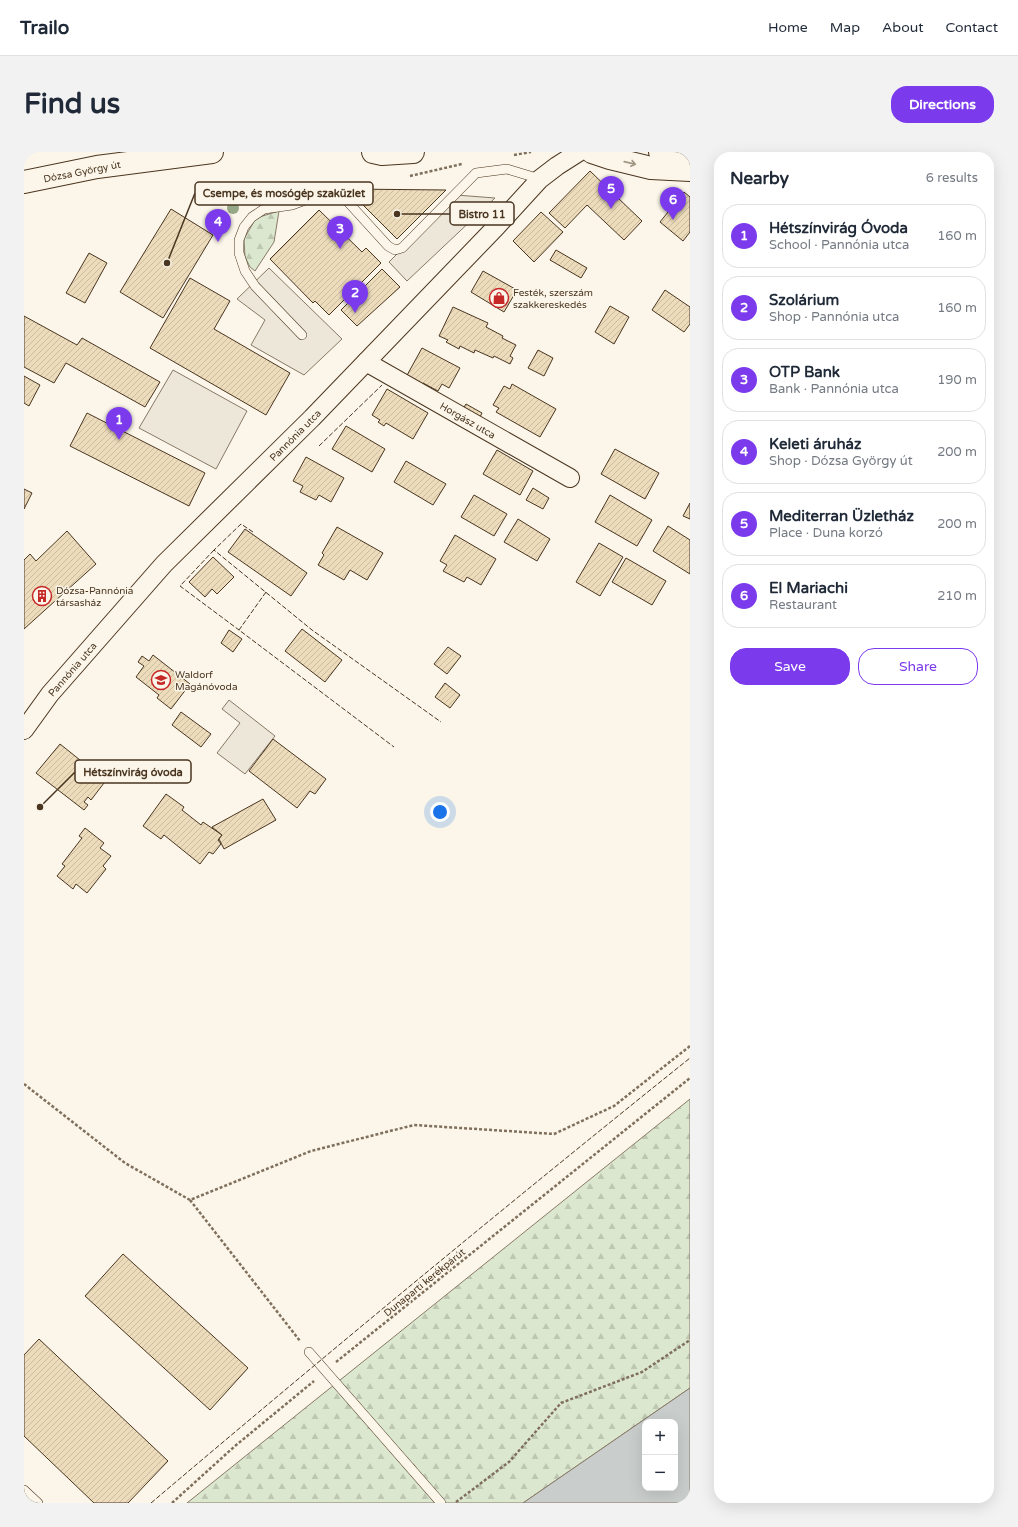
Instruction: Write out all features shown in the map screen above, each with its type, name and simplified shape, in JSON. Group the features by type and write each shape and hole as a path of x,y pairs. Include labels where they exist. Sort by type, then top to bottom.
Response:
{"main road":[{"name":"Dózsa György út","path":"24,182 97,167 186,153 212,152"},
{"path":"373,152 382,154 413,152"},
{"path":"592,152 651,168 690,170"},
{"path":"660,152 690,159"}],"street":[{"name":"Pannónia utca","path":"24,730 50,694 164,564 312,418 540,179 579,152"},
{"name":"Horgász utca","path":"366,362 570,478"}],"lane":[{"path":"302,335 255,286 246,271 239,253 239,240 244,227 252,217 264,209 292,205 308,198 338,197 347,201 388,246 395,250 402,248 476,173 507,169 540,179"},
{"path":"308,1352 441,1503"},
{"path":"24,1490 38,1503"}],"path":[{"path":"190,1200 311,1151 414,1126 554,1134 614,1106 690,1046"},
{"name":"Dunaparti kerékpárút","path":"172,1503 235,1446 325,1371 690,1078"},
{"path":"24,1084 125,1163 190,1200 308,1352"},
{"path":"454,1503 509,1462 561,1403 642,1372 690,1340"}],"green space":[{"path":"279,211 274,242 255,271 250,267 245,257 244,239 256,218"},
{"path":"690,1099 690,1388 645,1419 642,1419 642,1421 523,1503 187,1503"}],"shaded area":[{"path":"456,195 495,198 407,281 389,262"},
{"path":"269,268 342,339 304,375 251,345 265,320 237,299"},
{"path":"173,370 247,411 216,469 139,428"},
{"path":"229,700 275,736 245,774 217,753 240,723 222,709"},
{"path":"690,1388 690,1503 523,1503 642,1421 642,1491 678,1491 678,1419 645,1419"}],"building":[{"path":"590,171 642,221 624,240 587,205 565,228 549,213"},
{"path":"347,189 446,190 397,239"},
{"path":"684,192 690,197 690,232 683,241 660,222"},
{"path":"171,209 213,235 163,318 120,292"},
{"path":"319,210 362,252 366,248 381,263 329,315 315,301 313,303 270,259"},
{"path":"541,212 563,232 534,262 513,241"},
{"path":"556,250 587,268 581,278 550,260"},
{"path":"89,253 107,263 85,303 66,293"},
{"path":"382,269 400,287 357,326 341,310"},
{"path":"483,271 517,290 504,312 471,292"},
{"path":"190,278 230,301 214,329 290,373 266,415 150,348"},
{"path":"665,290 690,307 690,324 684,332 652,310"},
{"path":"610,306 629,317 614,344 595,332"},
{"path":"453,307 488,323 486,327 503,336 502,338 516,345 510,356 513,358 510,364 494,356 493,358 475,350 474,353 460,346 459,349 446,342 448,340 439,336"},
{"path":"24,316 77,345 82,338 160,382 145,407 66,363 54,383 24,367"},
{"path":"422,348 460,368 449,388 442,384 438,391 423,383 422,386 406,377"},
{"path":"538,350 553,358 544,376 528,368"},
{"path":"24,376 40,385 29,406 24,403"},
{"path":"512,384 556,409 540,437 496,412 499,408 493,405 504,386 510,389"},
{"path":"387,389 428,413 413,439 386,423 384,426 378,422 380,420 372,415"},
{"path":"466,404 482,413 478,421 461,412"},
{"path":"87,413 205,473 189,506 70,446"},
{"path":"346,426 385,449 372,472 332,449"},
{"path":"615,449 659,473 645,499 601,474"},
{"path":"497,450 533,471 520,495 483,474"},
{"path":"306,457 344,478 331,502 319,495 316,500 300,492 303,486 293,481"},
{"path":"406,461 446,484 433,505 394,482"},
{"path":"533,488 549,498 543,509 526,500"},
{"path":"24,489 32,493 24,509"},
{"path":"474,495 507,514 494,536 461,517"},
{"path":"610,495 652,520 637,546 595,522"},
{"path":"690,503 690,519 683,516"},
{"path":"518,519 550,539 537,561 504,542"},
{"path":"668,526 690,540 690,574 653,551"},
{"path":"337,527 383,553 367,580 350,570 344,580 318,565 324,555 322,553"},
{"path":"245,529 307,573 291,596 228,552"},
{"name":"Dózsa-Pannónia társasház","path":"67,531 96,564 24,629 24,560 30,554 36,561"},
{"path":"455,535 496,559 481,585 467,577 464,582 443,571 447,565 440,561"},
{"path":"599,543 623,557 600,596 576,582"},
{"path":"213,557 234,577 217,594 212,589 205,597 189,582"},
{"path":"626,558 666,581 652,605 612,582"},
{"path":"302,629 342,660 325,682 285,651"},
{"path":"229,630 242,639 233,652 221,643"},
{"path":"448,647 461,656 447,674 434,664"},
{"path":"153,655 190,684 171,709 157,698 159,695 136,677 144,666 138,662 142,656 149,661"},
{"path":"445,683 460,695 450,708 435,697"},
{"path":"181,712 211,734 201,747 172,725"},
{"path":"273,739 326,779 315,794 310,791 297,808 249,771"},
{"path":"60,744 80,760 77,763 104,783 91,800 88,797 84,802 88,805 84,810 36,773"},
{"path":"166,794 184,807 182,810 201,825 203,822 222,835 218,840 221,844 213,854 209,852 200,864 164,835 161,839 143,826"},
{"path":"263,799 276,820 224,849 219,839 222,835 212,827"},
{"path":"85,828 104,843 100,848 111,856 103,866 106,869 87,893 76,884 73,889 57,876 65,866 62,864 82,838 79,836"},
{"path":"123,1254 248,1368 210,1410 85,1296"},
{"path":"39,1339 168,1461 128,1503 94,1503 24,1436 24,1355"}],"fence":[{"path":"319,446 382,385"},
{"path":"253,532 241,524 214,550 312,630 441,722"},
{"path":"214,550 180,586 239,630"},
{"path":"266,592 239,630 394,747"},
{"path":"151,1503 419,1279 690,1058"}],"place":[{"name":"Mediterran Üzletház","path":"611,209"},
{"name":"Bistro 11","path":"397,214"},
{"name":"El Mariachi","path":"673,220"},
{"name":"Keleti áruház","path":"218,242"},
{"name":"OTP Bank","path":"340,249"},
{"name":"Csempe, és mosógép szaküzlet","path":"167,263"},
{"name":"Festék, szerszám szakkereskedés","path":"499,298"},
{"name":"Szolárium","path":"355,313"},
{"name":"Hétszínvirág Óvoda","path":"119,440"},
{"name":"Dózsa-Pannónia társasház","path":"42,596"},
{"name":"Waldorf Magánóvoda","path":"161,680"},
{"name":"Hétszínvirág óvoda","path":"40,807"}]}
